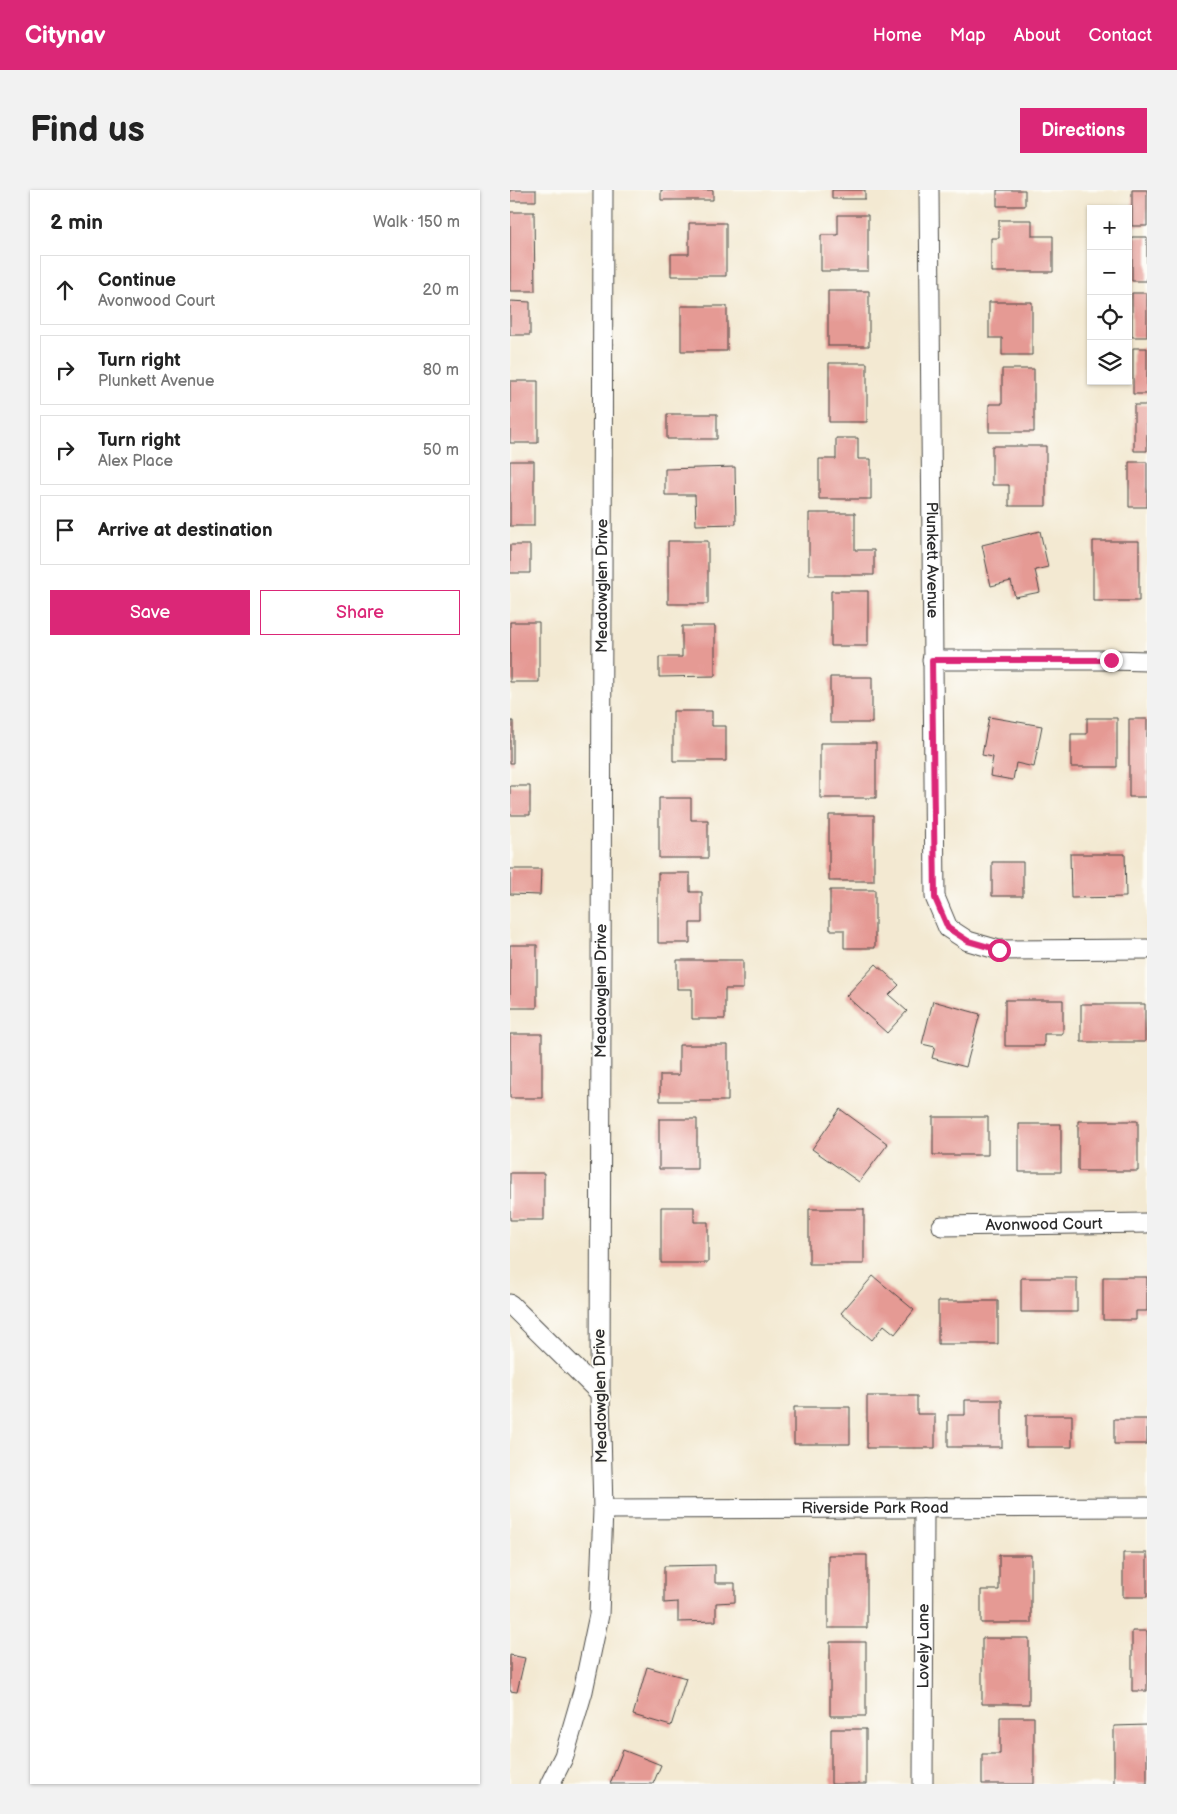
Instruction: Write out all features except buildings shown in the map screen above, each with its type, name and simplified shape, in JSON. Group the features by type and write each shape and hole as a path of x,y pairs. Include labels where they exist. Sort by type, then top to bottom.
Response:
{"street":[{"name":"Meadowglen Drive","path":"550,1784 564,1756 583,1691 599,1615 603,1509 600,1393 602,190"},
{"name":"Plunkett Avenue","path":"929,190 935,898 948,928 968,941 999,950 1147,949"},
{"path":"932,660 1147,661"},
{"name":"Avonwood Court","path":"942,1226 1147,1222"},
{"path":"510,1304 600,1393"},
{"name":"Riverside Park Road","path":"603,1509 1147,1507"},
{"name":"Lovely Lane","path":"923,1784 924,1508"}],"route":[{"path":"999,950 968,941 948,928 935,898 932,660 1111,660"}]}
